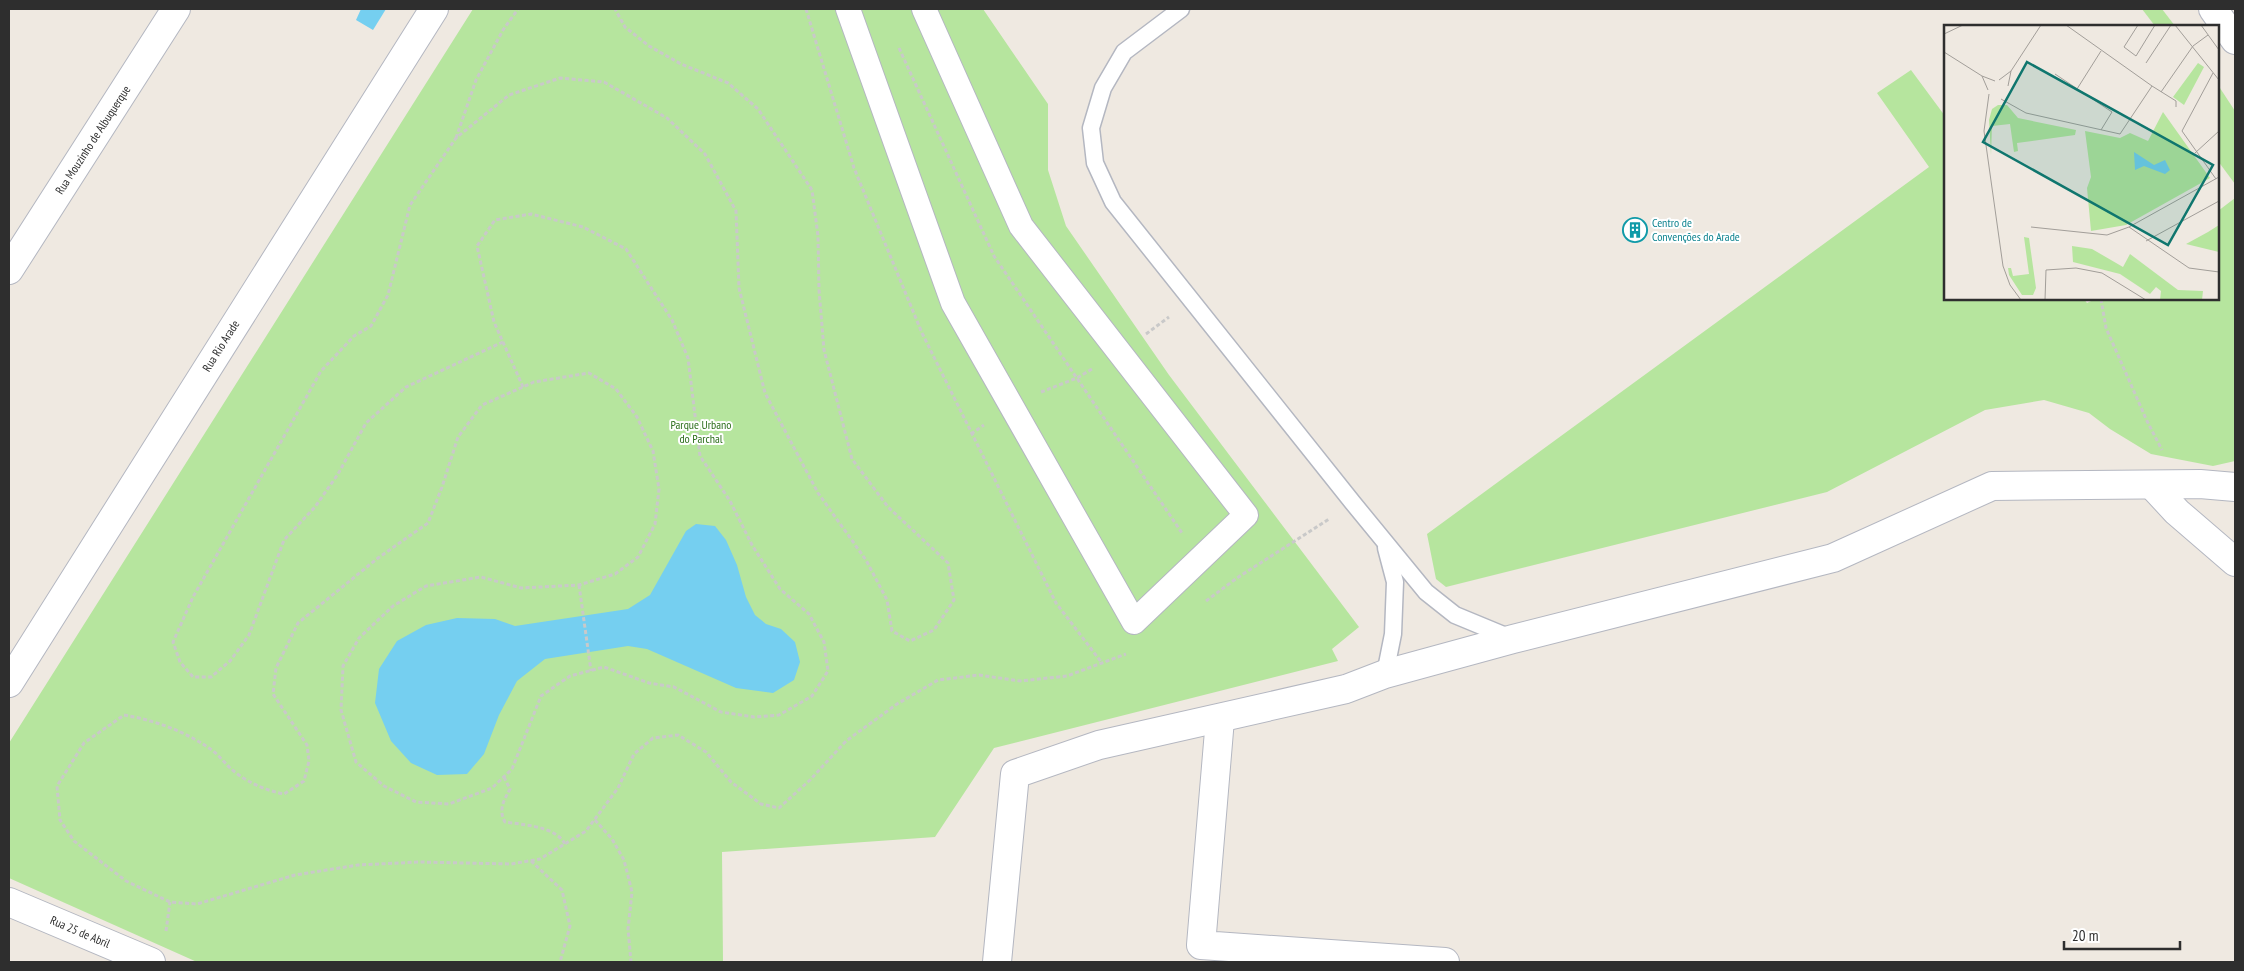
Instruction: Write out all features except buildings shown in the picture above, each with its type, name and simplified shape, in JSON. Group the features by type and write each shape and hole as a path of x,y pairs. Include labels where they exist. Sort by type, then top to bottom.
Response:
{"street":[{"name":"Rua Mouzinho de Albuquerque","path":"9,270 176,9"},
{"name":"Rua Rio Arade","path":"9,683 434,9"},
{"path":"848,9 953,303 1134,622 1246,515 1021,226 924,9"},
{"path":"2213,9 2235,40"},
{"path":"2152,485 2177,512 2235,562"},
{"path":"997,962 1015,774 1099,745 1346,689 1385,674 1512,639 1833,558 1992,486 2235,486"},
{"path":"1220,719 1201,945 1445,962"},
{"name":"Rua 25 de Abril","path":"9,902 151,962"}],"lane":[{"path":"1180,9 1124,52 1103,88 1091,128 1095,164 1113,202 1385,544 1426,592 1455,616 1512,639"},
{"path":"1385,544 1395,582 1393,634 1385,674"}],"path":[{"path":"503,342 406,387 366,423 338,474 315,507 284,540 249,635 230,661 212,677 193,678 180,662 173,642 193,597 321,371 354,336 371,326 388,296 410,205 456,138 476,80 503,30 518,9"},
{"path":"456,138 509,95 560,78 604,82 667,118 705,154 736,211 739,288 765,393 818,493 866,560 888,600 892,631 910,641 934,630 954,600 948,563 888,507 852,459 824,350 819,290 818,236 812,190 758,109 728,83 681,64 649,46 625,27 615,9"},
{"path":"523,387 494,322 477,246 495,220 531,214 583,227 626,249 672,320 688,358 700,456 730,501 752,545 780,589 809,614 824,642 828,670 812,696 779,716 754,717 721,712 674,687 649,683 604,667 570,676 541,696 512,769 492,788 449,804 416,802 384,786 356,762 341,710 343,666 359,638 393,606 426,586 481,577 521,588 578,585 616,574 638,557 655,524 659,489 653,451 637,416 616,389 589,373 534,382 523,387 482,405 458,437 428,523 378,558 298,623 276,668 273,694 307,745 309,761 304,781 284,794 265,791 232,769 211,749 183,733 144,718 124,715 84,743 57,786 60,820 74,841 126,881 170,902 197,904 295,875 358,865 419,862 511,864 540,859 586,832 618,788 634,754 653,738 678,735 706,752 731,782 761,804 779,808 810,780 846,741 897,704 938,680 979,675 1020,681 1067,676 1134,651"},
{"path":"2101,300 2106,328 2147,421 2184,485"},
{"path":"972,434 1011,405 1077,378 1120,353 1192,301"},
{"path":"1205,602 1237,578 1353,503"},
{"path":"578,585 591,670"},
{"path":"504,777 510,789 502,802 501,814 505,822 548,831 561,836 565,844"},
{"path":"595,820 612,839 624,860 632,892 628,929 631,962"},
{"path":"530,860 562,890 570,926 560,962"}],"green space":[{"name":"Parque Urbano do Parchal","path":"473,9 983,9 1048,104 1048,170 1066,226 1169,375 1359,627 1332,649 1338,661 994,748 935,837 722,852 723,962 197,962 9,878 9,743"},
{"path":"2142,9 2162,9 2174,25 2154,25"},
{"path":"1911,70 1944,115 1944,300 2085,300 2087,303 2093,300 2219,300 2219,210 2235,198 2235,461 2213,466 2151,454 2110,429 2089,413 2044,400 1985,410 1827,492 1446,587 1436,579 1427,534 1929,167 1877,93"},
{"path":"2219,87 2235,111 2235,184 2219,162"}],"water":[{"path":"361,9 386,9 373,30 356,20"},
{"path":"696,524 715,526 726,540 737,565 746,597 755,615 766,624 781,629 795,642 800,662 794,680 773,693 736,688 647,649 628,646 545,659 517,681 499,715 484,754 467,774 437,775 411,763 391,741 375,703 379,669 397,641 426,625 457,618 495,619 515,626 628,609 650,595 686,531"}],"place":[{"name":"Centro de Convenções do Arade","path":"1635,230"}]}
